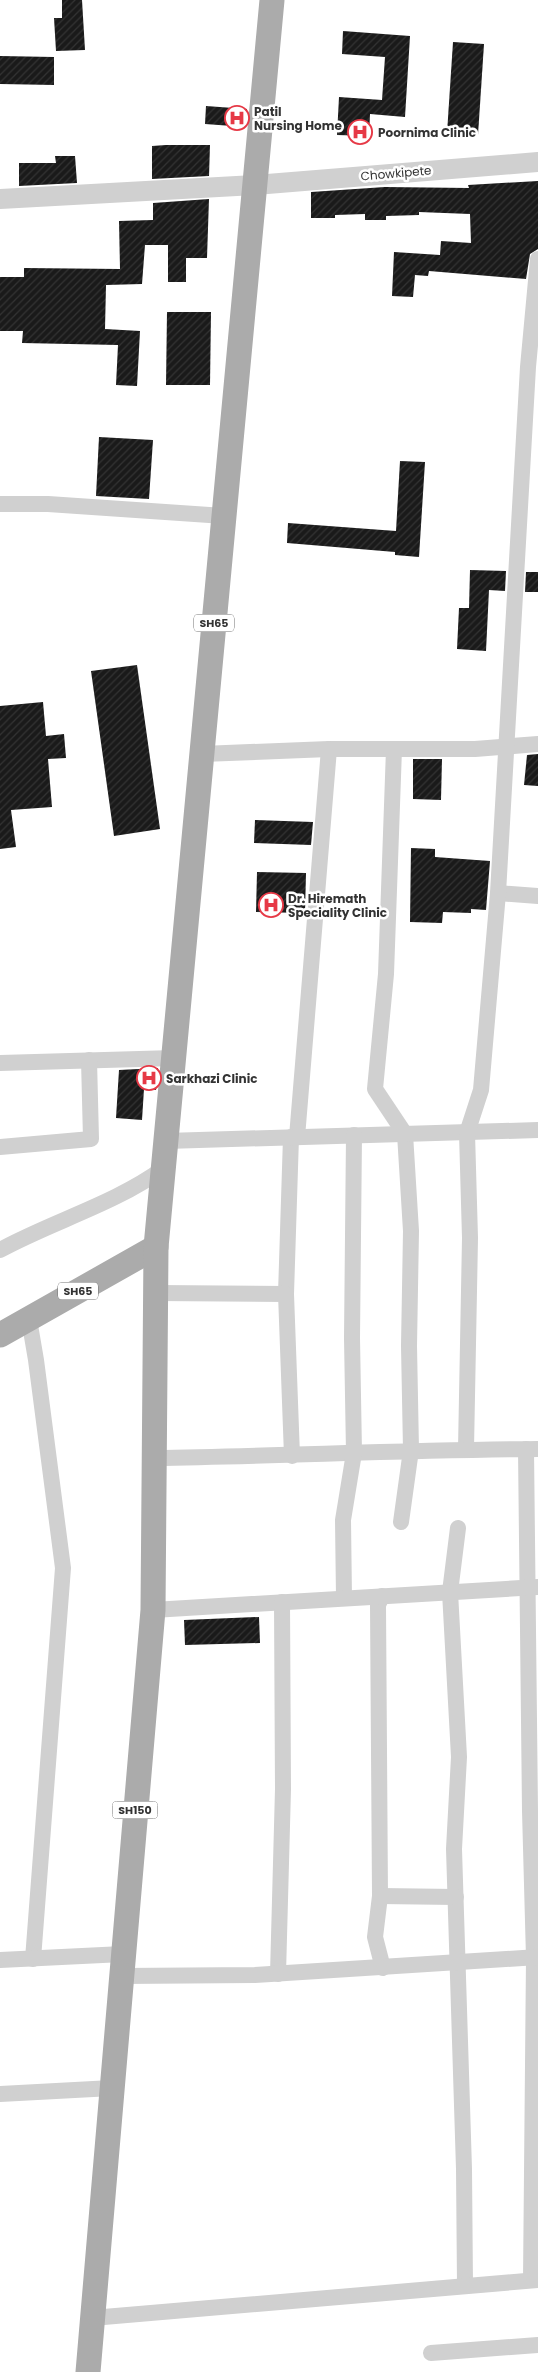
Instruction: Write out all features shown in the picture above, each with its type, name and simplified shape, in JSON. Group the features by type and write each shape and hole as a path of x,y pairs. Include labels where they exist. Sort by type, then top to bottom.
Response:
{"main road":[{"name":"SH65","path":"0,1335 156,1247 272,0"},
{"name":"SH150","path":"88,2372 152,1610 156,1247"}],"street":[{"name":"Chowkipete","path":"0,199 255,185 538,162"},
{"path":"466,1449 470,1238 467,1133 480,1090 498,893 528,368 538,259"},
{"path":"0,504 48,504 224,516"},
{"path":"202,754 329,749 506,747 538,744"},
{"path":"292,1456 286,1294 294,1137 329,749"},
{"path":"394,749 386,974 375,1089 406,1134 411,1231 409,1346 412,1450 401,1522"},
{"path":"498,893 538,896"},
{"path":"0,1063 174,1058"},
{"path":"0,1147 91,1139 89,1060"},
{"path":"166,1141 538,1130"},
{"path":"344,1598 343,1520 354,1453 352,1329 354,1135"},
{"path":"0,1250 145,1182 164,1168"},
{"path":"156,1293 286,1294"},
{"path":"29,1319 63,1568 34,1959"},
{"path":"92,2318 535,2280 536,1958 532,1449 412,1450 292,1456 154,1458"},
{"path":"458,1528 450,1592 459,1757 454,1850 465,2286"},
{"path":"152,1610 532,1587"},
{"path":"382,1596 378,1605 380,1896 375,1937 382,1968"},
{"path":"278,1974 283,1789 282,1602"},
{"path":"380,1896 456,1897"},
{"path":"0,1960 34,1959 278,1974 536,1958"},
{"path":"0,2094 112,2088"},
{"path":"432,2353 538,2345"}],"building":[{"path":"62,0 82,0 85,50 56,51 54,18 62,18"},
{"path":"343,31 410,36 405,117 370,114 369,136 337,135 339,97 382,100 385,57 342,54"},
{"path":"453,42 484,44 478,135 447,133"},
{"path":"0,56 54,57 54,85 0,84"},
{"path":"206,106 247,109 246,127 205,124"},
{"path":"210,145 209,176 152,179 152,146"},
{"path":"55,156 75,156 77,183 19,186 19,163 56,163"},
{"path":"538,181 538,249 530,254 526,279 429,271 428,276 415,275 413,297 392,296 394,252 440,255 441,241 471,243 470,214 419,212 419,215 386,216 386,220 365,220 365,214 335,215 335,218 311,218 311,192 385,187 469,188 468,185"},
{"path":"209,199 207,258 186,258 186,282 168,282 168,245 145,245 142,284 106,285 105,329 140,331 137,386 116,385 118,345 22,343 23,331 0,331 0,277 24,277 24,268 120,269 119,221 153,220 153,203"},
{"path":"167,312 211,312 210,385 166,385"},
{"path":"99,437 153,440 149,499 96,496"},
{"path":"400,461 425,462 419,557 395,555 395,552 287,543 288,523 396,531"},
{"path":"470,570 506,571 505,591 489,590 486,651 457,649 459,608 469,608"},
{"path":"526,572 538,572 538,592 525,592"},
{"path":"137,665 160,829 114,836 91,671"},
{"path":"43,702 46,736 64,734 66,758 48,759 52,807 11,810 16,847 0,849 0,706"},
{"path":"538,754 538,786 524,785 527,755"},
{"path":"413,759 442,759 441,800 413,799"},
{"path":"255,820 313,822 311,845 254,843"},
{"path":"411,848 435,849 435,857 490,861 486,910 471,909 471,913 443,912 442,923 410,922"},
{"path":"257,872 306,873 305,913 256,912"},
{"path":"158,1068 156,1090 144,1089 142,1120 116,1118 119,1070"},
{"path":"259,1617 260,1643 185,1645 184,1620"}],"place":[{"name":"Patil Nursing Home","path":"237,118"},
{"name":"Poornima Clinic","path":"360,132"},
{"name":"Dr. Hiremath Speciality Clinic","path":"271,905"},
{"name":"Sarkhazi Clinic","path":"149,1078"}]}
